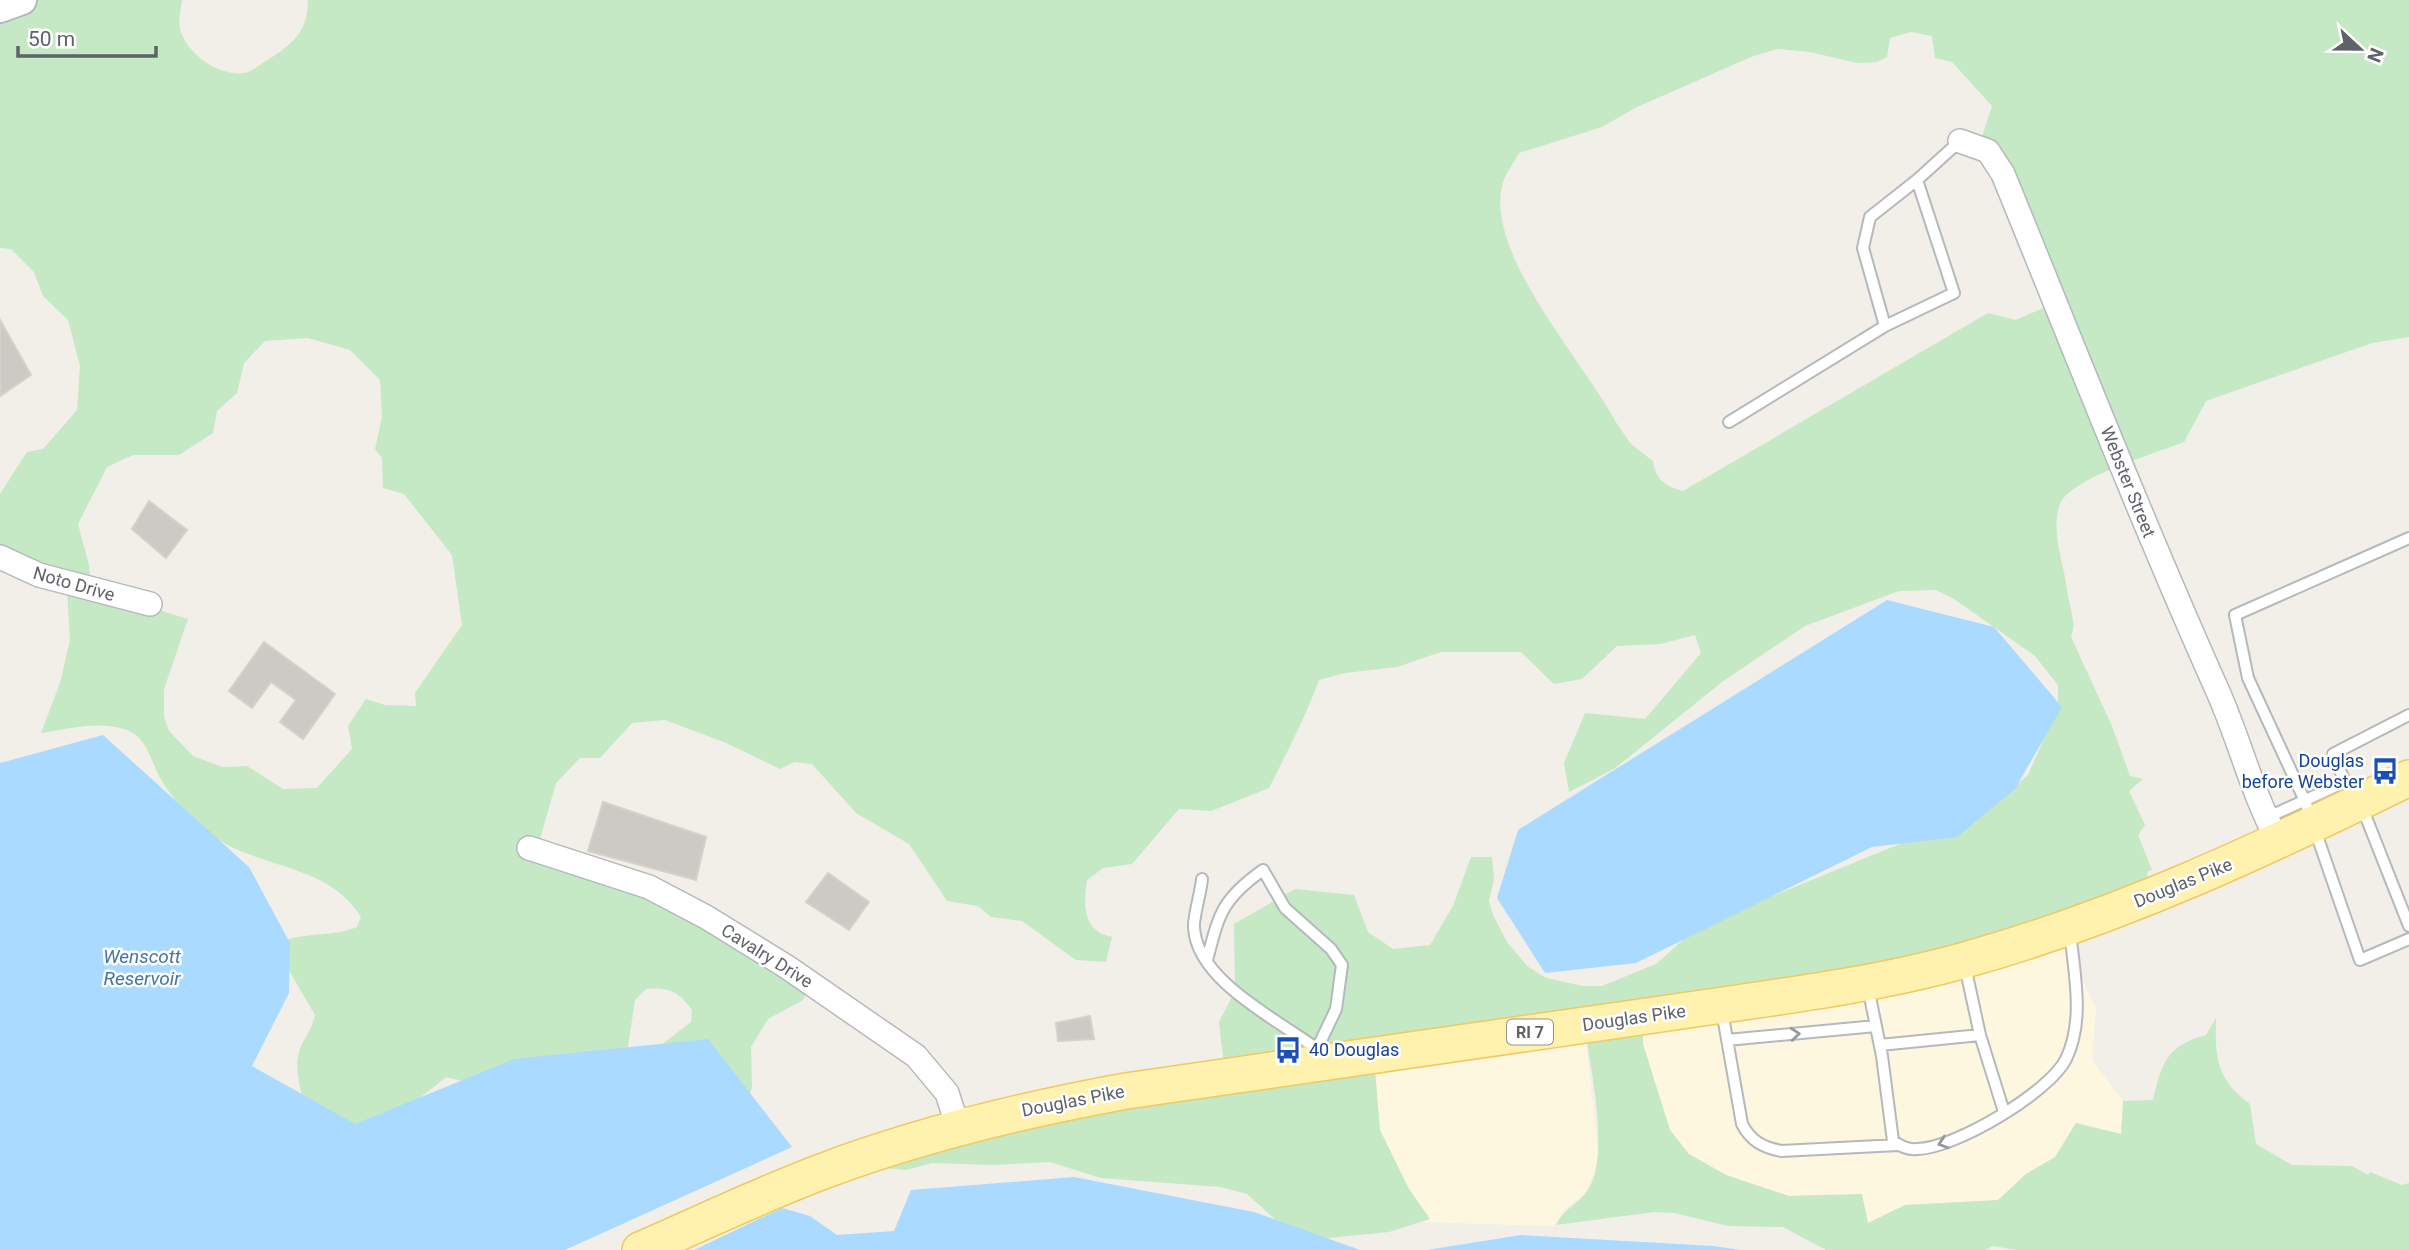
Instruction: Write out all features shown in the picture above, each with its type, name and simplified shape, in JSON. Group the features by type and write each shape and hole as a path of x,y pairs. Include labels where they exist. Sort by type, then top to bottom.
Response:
{"main road":[{"name":"Douglas Pike","path":"640,1250 821,1172 958,1126 1114,1093 1324,1055 1721,1005 1867,981 1964,961 2070,927 2178,887 2272,830 2352,792 2409,778"}],"street":[{"path":"0,8 22,0"},
{"name":"Webster Street","path":"1960,141 1988,151 2003,174 2171,586 2223,704 2272,830"},
{"name":"Noto Drive","path":"0,557 49,578 150,604"},
{"name":"Cavalry Drive","path":"529,848 649,887 706,917 787,967 916,1056 947,1093 958,1126"}],"lane":[{"path":"1885,326 1863,247 1870,217 1960,141"},
{"path":"1729,422 1885,326 1954,293 1917,180"},
{"path":"2409,538 2235,615 2248,678 2309,813 2360,960 2409,939"},
{"path":"2409,715 2333,754 2409,926"},
{"path":"1202,879 1194,926 1201,953 1207,960 1244,1001 1294,1030 1324,1055 1336,1009 1342,965 1331,949 1285,908 1263,870 1246,882 1219,912 1207,960"},
{"path":"1867,981 1880,1045 1893,1141 1920,1150 1970,1134 2048,1084 2065,1060 2073,1037 2077,1004 2070,927"},
{"path":"1964,961 1980,1035 2004,1112"},
{"path":"1721,1005 1742,1124 1749,1137 1764,1147 1781,1151 1898,1144"},
{"path":"1727,1040 1876,1026"},
{"path":"1880,1045 1980,1035"}],"shaded area":[{"path":"2063,927 2075,963 2096,1010 2092,1060 2123,1101 2121,1134 2076,1123 2055,1157 2026,1174 1998,1200 1905,1205 1867,1223 1837,1194 1789,1196 1726,1175 1689,1154 1670,1130 1643,1044 1643,1029"},
{"path":"1584,1021 1599,1162 1585,1193 1565,1209 1554,1226 1420,1222 1430,1219 1409,1189 1380,1130 1375,1070"}],"green space":[{"path":"21,0 182,0 180,28 191,49 198,57 216,68 226,72 245,73 278,53 298,36 305,20 308,0 2409,0 2409,337 2372,343 2206,401 2184,442 2080,485 2067,494 2057,514 2057,536 2073,620 2071,637 2112,726 2130,776 2143,779 2129,791 2145,825 2138,835 2152,870 2147,872 2150,893 1643,1029 1643,1044 1670,1130 1689,1154 1726,1175 1789,1196 1862,1194 1868,1223 1905,1205 1998,1200 2026,1174 2055,1157 2076,1123 2121,1134 2123,1101 2153,1100 2159,1076 2168,1058 2182,1045 2206,1035 2216,1018 2216,1045 2220,1067 2230,1086 2250,1104 2256,1144 2292,1165 2352,1166 2368,1175 2370,1172 2402,1185 2409,1183 2409,1250 2016,1250 1993,1246 1985,1250 1826,1250 1783,1227 1728,1226 1674,1213 1654,1212 1556,1225 1563,1214 1585,1194 1593,1179 1597,1159 1597,1111 1584,1022 1375,1070 1380,1130 1409,1189 1430,1219 1389,1232 1328,1238 1310,1236 1276,1220 1247,1194 1221,1187 1101,1178 1050,1162 994,1165 932,1163 906,1170 860,1166 1224,1065 1219,1022 1235,991 1234,924 1295,889 1354,895 1368,932 1393,949 1430,945 1453,906 1471,857 1492,857 1494,879 1489,901 1493,915 1507,942 1527,966 1546,978 1583,986 1602,986 1656,964 1699,926 1939,828 2015,786 2028,775 2058,706 2058,685 2035,656 1954,599 1936,590 1899,591 1805,626 1722,682 1614,769 1569,792 1564,763 1585,713 1645,719 1701,653 1695,635 1660,644 1617,646 1582,679 1554,684 1521,652 1441,652 1397,667 1345,673 1319,680 1269,788 1211,811 1179,809 1132,864 1103,868 1087,880 1085,899 1090,923 1102,934 1112,937 1106,962 1076,960 1022,921 991,917 978,906 947,901 909,844 856,813 812,764 794,762 780,769 726,743 665,720 632,723 600,758 580,758 556,783 538,846 614,866 813,979 803,1000 768,1019 751,1047 752,1087 747,1106 661,1045 691,1022 692,1010 673,992 646,989 635,1000 624,1073 471,1083 446,1077 399,1112 385,1119 357,1125 339,1121 302,1097 298,1058 315,1015 287,967 286,940 348,930 357,927 361,917 347,899 330,885 248,854 209,833 172,795 142,741 131,732 98,726 41,733 60,683 70,640 67,589 0,554 0,494 27,452 43,449 77,410 80,366 68,320 43,296 34,272 11,249 0,248 0,10","holes":["1911,32 1932,36 1935,58 1952,62 1992,106 1979,146 2057,302 2016,320 1988,313 1683,491 1671,487 1659,477 1653,461 1631,444 1523,276 1509,244 1501,214 1502,186 1507,173 1519,153 1602,127 1637,107 1751,57 1777,49 1810,52 1857,63 1877,62 1887,57 1890,38","308,338 350,350 380,380 382,417 375,449 382,458 383,488 404,494 452,555 462,625 415,693 416,706 385,705 366,699 348,726 352,749 317,788 283,789 247,766 222,767 193,756 169,731 164,717 164,689 188,619 91,589 89,565 78,524 107,467 133,455 179,455 213,433 217,411 237,393 244,363 265,341"]}],"water":[{"path":"1887,600 1994,627 2062,707 2015,789 1957,837 1872,847 1636,963 1545,973 1497,898 1518,830"},
{"name":"Wenscott Reservoir","path":"103,735 249,867 290,943 289,993 252,1066 355,1124 514,1059 708,1039 792,1147 565,1250 0,1250 0,763"},
{"path":"1074,1177 1254,1212 1360,1250 694,1250 782,1208 810,1216 837,1235 894,1231 911,1190"},
{"path":"1521,1235 1713,1246 1741,1250 1427,1250"}],"building":[{"path":"0,320 31,375 0,396"},
{"path":"149,501 187,530 166,558 132,529"},
{"path":"264,642 335,694 303,739 280,722 296,700 271,682 252,708 229,691"},
{"path":"603,802 706,837 696,880 588,851"},
{"path":"828,873 869,902 849,930 806,902"},
{"path":"1090,1016 1094,1039 1058,1041 1056,1023"}],"place":[{"name":"Douglas before Webster","path":"2385,771"},
{"name":"40 Douglas","path":"1288,1050"}]}
